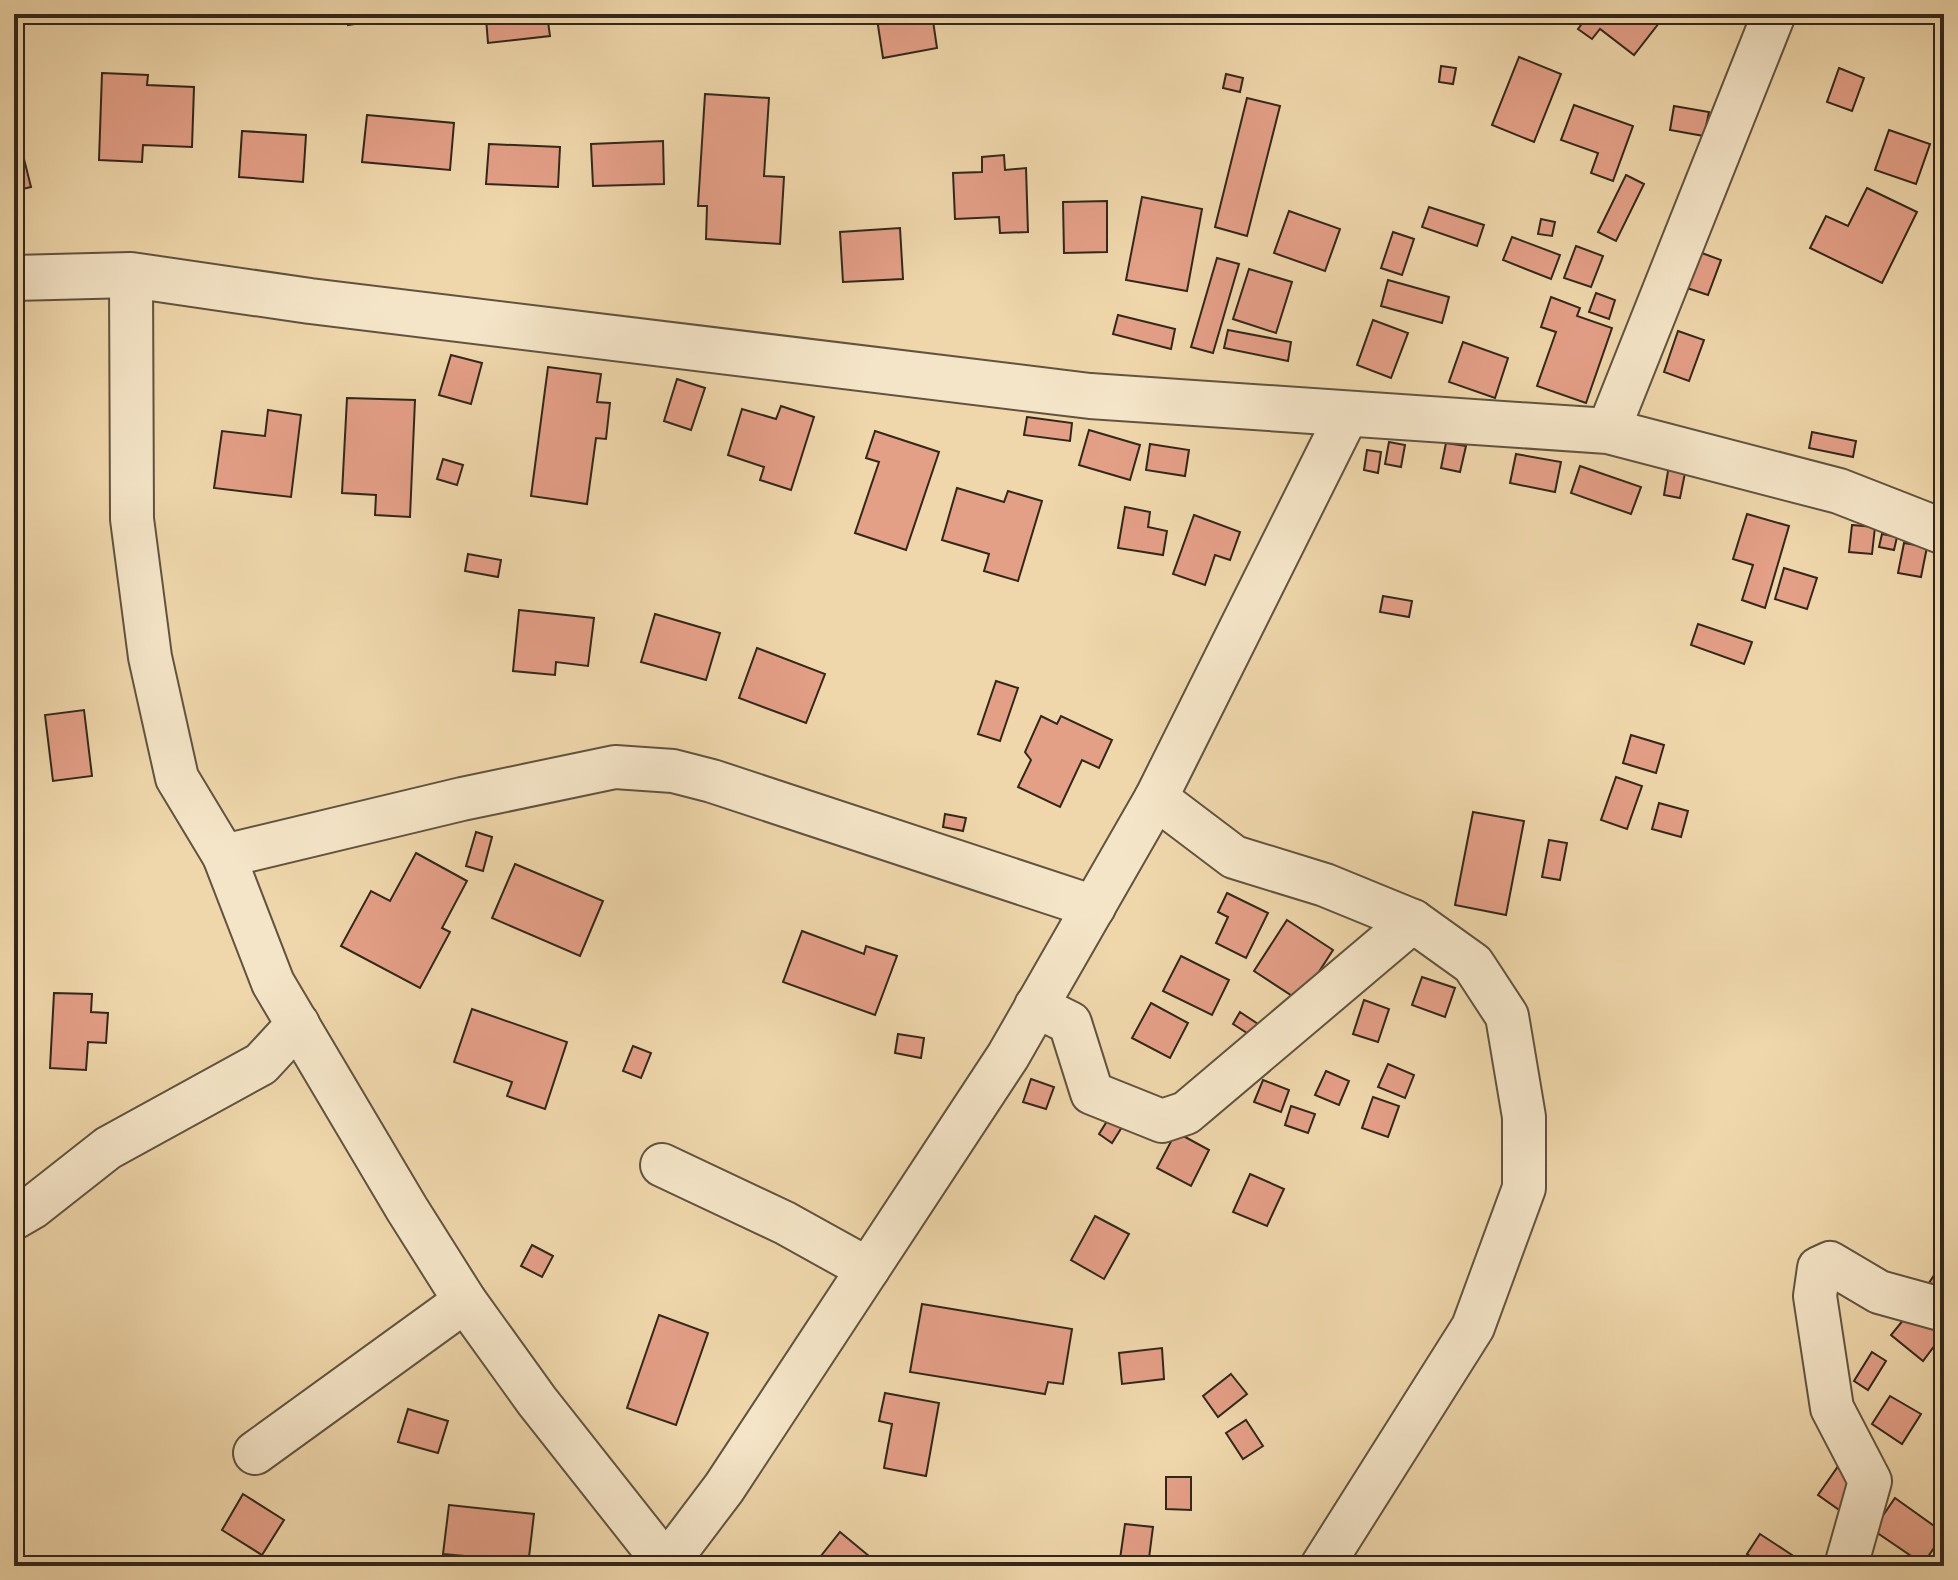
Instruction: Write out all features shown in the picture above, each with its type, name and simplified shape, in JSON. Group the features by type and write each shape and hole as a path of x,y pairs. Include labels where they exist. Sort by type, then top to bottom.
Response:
{"street":[{"path":"1608,431 1764,19"},
{"path":"131,275 132,519 150,657 177,778 224,856 273,983 465,1301 537,1401 665,1564 724,1488 1008,1056 1156,798 1347,415"},
{"path":"14,278 131,275 325,303 1090,396 1608,431 1839,491 1944,532"},
{"path":"224,856 462,799 615,767 673,771 712,781 1094,907"},
{"path":"1156,798 1234,857 1325,885 1413,921 1473,964 1507,1016 1524,1117 1524,1188 1473,1327 1322,1566"},
{"path":"1036,1006 1070,1023 1092,1093 1162,1121 1186,1113 1413,921"},
{"path":"14,1218 33,1207 108,1148 261,1064 298,1024"},
{"path":"662,1165 785,1223 868,1269"},
{"path":"1846,1566 1870,1481 1832,1408 1815,1296 1819,1268 1830,1263 1879,1292 1944,1310"},
{"path":"255,1453 465,1301"}],"building":[{"path":"347,14 384,14 385,19 348,25"},
{"path":"547,14 550,36 488,43 486,18"},
{"path":"905,14 932,14 937,48 883,58 877,19"},
{"path":"1589,14 1666,14 1634,55 1600,29 1592,39 1578,29"},
{"path":"1519,57 1561,74 1534,142 1492,125"},
{"path":"1441,66 1456,68 1453,84 1439,82"},
{"path":"1839,68 1864,78 1852,111 1827,102"},
{"path":"102,73 148,75 147,85 194,87 192,147 143,145 142,162 99,160"},
{"path":"1226,74 1243,78 1240,92 1223,88"},
{"path":"705,94 769,98 764,176 784,177 780,244 706,239 707,206 698,206"},
{"path":"1247,98 1280,106 1247,236 1215,227"},
{"path":"1574,105 1633,126 1613,181 1591,173 1598,153 1561,140"},
{"path":"1674,106 1709,112 1704,136 1670,130"},
{"path":"367,115 454,123 450,170 362,162"},
{"path":"1889,130 1930,144 1916,184 1875,170"},
{"path":"242,131 306,135 303,182 239,177"},
{"path":"19,139 31,187 14,191 14,140"},
{"path":"663,141 664,184 593,186 591,144"},
{"path":"489,144 560,147 558,187 486,184"},
{"path":"1004,155 1005,170 1026,168 1028,232 1000,233 999,217 955,219 953,173 982,172 982,157"},
{"path":"1626,175 1644,184 1616,241 1598,232"},
{"path":"1867,188 1917,212 1882,283 1810,248 1826,216 1848,226"},
{"path":"1142,197 1202,209 1187,291 1126,280"},
{"path":"1107,201 1107,252 1064,253 1063,202"},
{"path":"1429,207 1484,225 1477,246 1422,227"},
{"path":"1289,211 1340,229 1325,271 1274,253"},
{"path":"1541,219 1555,222 1552,236 1538,234"},
{"path":"900,228 903,279 843,282 840,232"},
{"path":"1393,232 1414,239 1402,275 1381,268"},
{"path":"1512,237 1560,255 1551,279 1503,260"},
{"path":"1576,246 1603,256 1591,287 1564,278"},
{"path":"1699,252 1721,260 1708,295 1687,288"},
{"path":"1217,258 1239,264 1213,353 1191,347"},
{"path":"1249,269 1292,282 1276,333 1233,319"},
{"path":"1388,280 1449,297 1442,323 1381,306"},
{"path":"1596,293 1615,300 1609,319 1589,312"},
{"path":"1551,297 1580,308 1577,316 1612,328 1586,403 1537,386 1556,332 1541,327"},
{"path":"1118,315 1175,329 1171,349 1113,334"},
{"path":"1373,320 1408,333 1391,378 1357,365"},
{"path":"1228,330 1291,342 1288,361 1224,348"},
{"path":"1678,331 1704,340 1689,381 1664,372"},
{"path":"1463,342 1508,358 1495,398 1449,382"},
{"path":"451,355 482,363 471,404 439,395"},
{"path":"548,367 601,374 597,402 610,403 606,439 596,438 587,504 531,496"},
{"path":"677,379 705,388 691,430 664,421"},
{"path":"347,398 415,400 410,517 375,515 376,495 342,493"},
{"path":"781,406 814,417 791,490 760,480 764,467 728,455 742,409 776,419"},
{"path":"268,410 301,415 291,497 214,488 222,431 265,436"},
{"path":"1027,417 1072,423 1070,441 1024,435"},
{"path":"1089,430 1140,445 1130,480 1079,465"},
{"path":"875,431 939,452 906,550 855,533 879,462 866,458"},
{"path":"1812,432 1856,441 1853,457 1809,448"},
{"path":"1389,442 1405,445 1401,467 1385,464"},
{"path":"1446,443 1466,446 1460,472 1441,468"},
{"path":"1150,444 1189,450 1185,476 1146,470"},
{"path":"1367,450 1381,452 1378,473 1364,470"},
{"path":"1516,454 1561,462 1555,492 1510,483"},
{"path":"443,459 463,465 457,485 437,479"},
{"path":"1669,465 1686,468 1680,498 1664,495"},
{"path":"1580,466 1641,487 1631,514 1571,493"},
{"path":"957,488 1004,502 1008,491 1042,501 1018,581 984,571 989,554 942,540"},
{"path":"1125,507 1150,512 1148,527 1167,531 1163,555 1118,548"},
{"path":"1747,514 1789,526 1765,608 1742,600 1753,565 1733,559"},
{"path":"1194,515 1240,532 1230,560 1215,555 1205,585 1173,574"},
{"path":"1852,525 1875,527 1872,554 1849,552"},
{"path":"1882,534 1897,537 1894,550 1879,547"},
{"path":"1904,543 1927,547 1921,577 1898,573"},
{"path":"468,554 501,560 498,577 465,571"},
{"path":"1784,568 1817,578 1807,609 1775,599"},
{"path":"1383,596 1412,601 1409,617 1380,612"},
{"path":"519,610 594,618 588,666 556,662 555,675 513,671"},
{"path":"655,614 720,633 706,680 641,662"},
{"path":"1698,624 1752,642 1744,664 1691,645"},
{"path":"757,648 825,674 806,723 739,698"},
{"path":"996,681 1018,688 1000,741 978,734"},
{"path":"84,710 92,776 53,781 45,715"},
{"path":"1041,716 1057,724 1061,716 1112,740 1099,768 1082,760 1060,807 1018,787 1031,760 1025,752"},
{"path":"1631,735 1664,745 1656,773 1623,763"},
{"path":"1616,777 1642,786 1627,829 1601,820"},
{"path":"1659,803 1688,811 1681,837 1652,829"},
{"path":"1473,812 1524,821 1506,915 1455,905"},
{"path":"945,814 966,818 963,831 943,827"},
{"path":"476,832 492,837 483,871 466,866"},
{"path":"1549,840 1567,843 1560,880 1542,877"},
{"path":"416,853 467,881 442,928 450,932 420,988 341,946 371,891 390,901"},
{"path":"515,864 603,901 580,956 492,918"},
{"path":"1227,893 1268,913 1246,958 1216,943 1228,917 1218,912"},
{"path":"1287,920 1333,950 1300,1001 1254,971"},
{"path":"802,931 864,954 866,946 897,956 875,1015 783,982"},
{"path":"1181,956 1229,980 1212,1015 1163,991"},
{"path":"1422,977 1455,988 1445,1017 1412,1005"},
{"path":"54,993 92,994 91,1012 108,1013 106,1043 88,1042 86,1070 50,1068"},
{"path":"1364,1000 1389,1009 1378,1042 1353,1034"},
{"path":"1151,1003 1188,1023 1170,1058 1132,1038"},
{"path":"472,1009 567,1042 545,1109 507,1096 512,1082 454,1062"},
{"path":"1240,1012 1258,1024 1250,1035 1233,1024"},
{"path":"898,1034 924,1038 921,1058 895,1053"},
{"path":"633,1046 651,1053 641,1078 623,1071"},
{"path":"1388,1064 1414,1075 1405,1098 1378,1087"},
{"path":"1326,1071 1349,1081 1339,1105 1315,1095"},
{"path":"1031,1079 1054,1087 1046,1109 1023,1102"},
{"path":"1263,1080 1289,1090 1281,1112 1254,1102"},
{"path":"1373,1097 1399,1106 1388,1137 1362,1128"},
{"path":"1291,1106 1315,1114 1308,1133 1285,1125"},
{"path":"1114,1110 1127,1119 1112,1143 1099,1134"},
{"path":"1176,1132 1209,1150 1191,1186 1157,1168"},
{"path":"1250,1174 1284,1189 1267,1226 1233,1212"},
{"path":"1095,1216 1129,1234 1104,1279 1071,1260"},
{"path":"532,1245 553,1256 542,1277 521,1266"},
{"path":"1944,1260 1944,1296 1927,1286"},
{"path":"922,1304 1072,1329 1063,1384 1048,1382 1045,1394 910,1372"},
{"path":"1913,1308 1944,1333 1923,1361 1891,1335"},
{"path":"659,1315 708,1333 676,1425 627,1408"},
{"path":"1162,1348 1164,1379 1122,1384 1119,1353"},
{"path":"1872,1352 1886,1361 1868,1390 1854,1381"},
{"path":"1231,1374 1247,1394 1218,1417 1203,1396"},
{"path":"885,1393 939,1403 926,1476 884,1468 892,1424 879,1421"},
{"path":"1890,1396 1921,1414 1902,1444 1872,1424"},
{"path":"408,1409 448,1421 438,1453 398,1442"},
{"path":"1246,1420 1263,1446 1243,1459 1226,1433"},
{"path":"1839,1465 1867,1484 1845,1514 1818,1495"},
{"path":"1166,1477 1191,1477 1191,1510 1166,1509"},
{"path":"243,1494 284,1520 262,1555 222,1530"},
{"path":"1895,1498 1944,1533 1923,1564 1873,1530"},
{"path":"449,1505 534,1514 529,1557 514,1556 513,1566 485,1566 486,1558 443,1554"},
{"path":"1125,1524 1153,1527 1148,1566 1119,1566"},
{"path":"840,1532 881,1566 813,1566"},
{"path":"1760,1534 1792,1555 1785,1566 1765,1566 1747,1554"}]}
